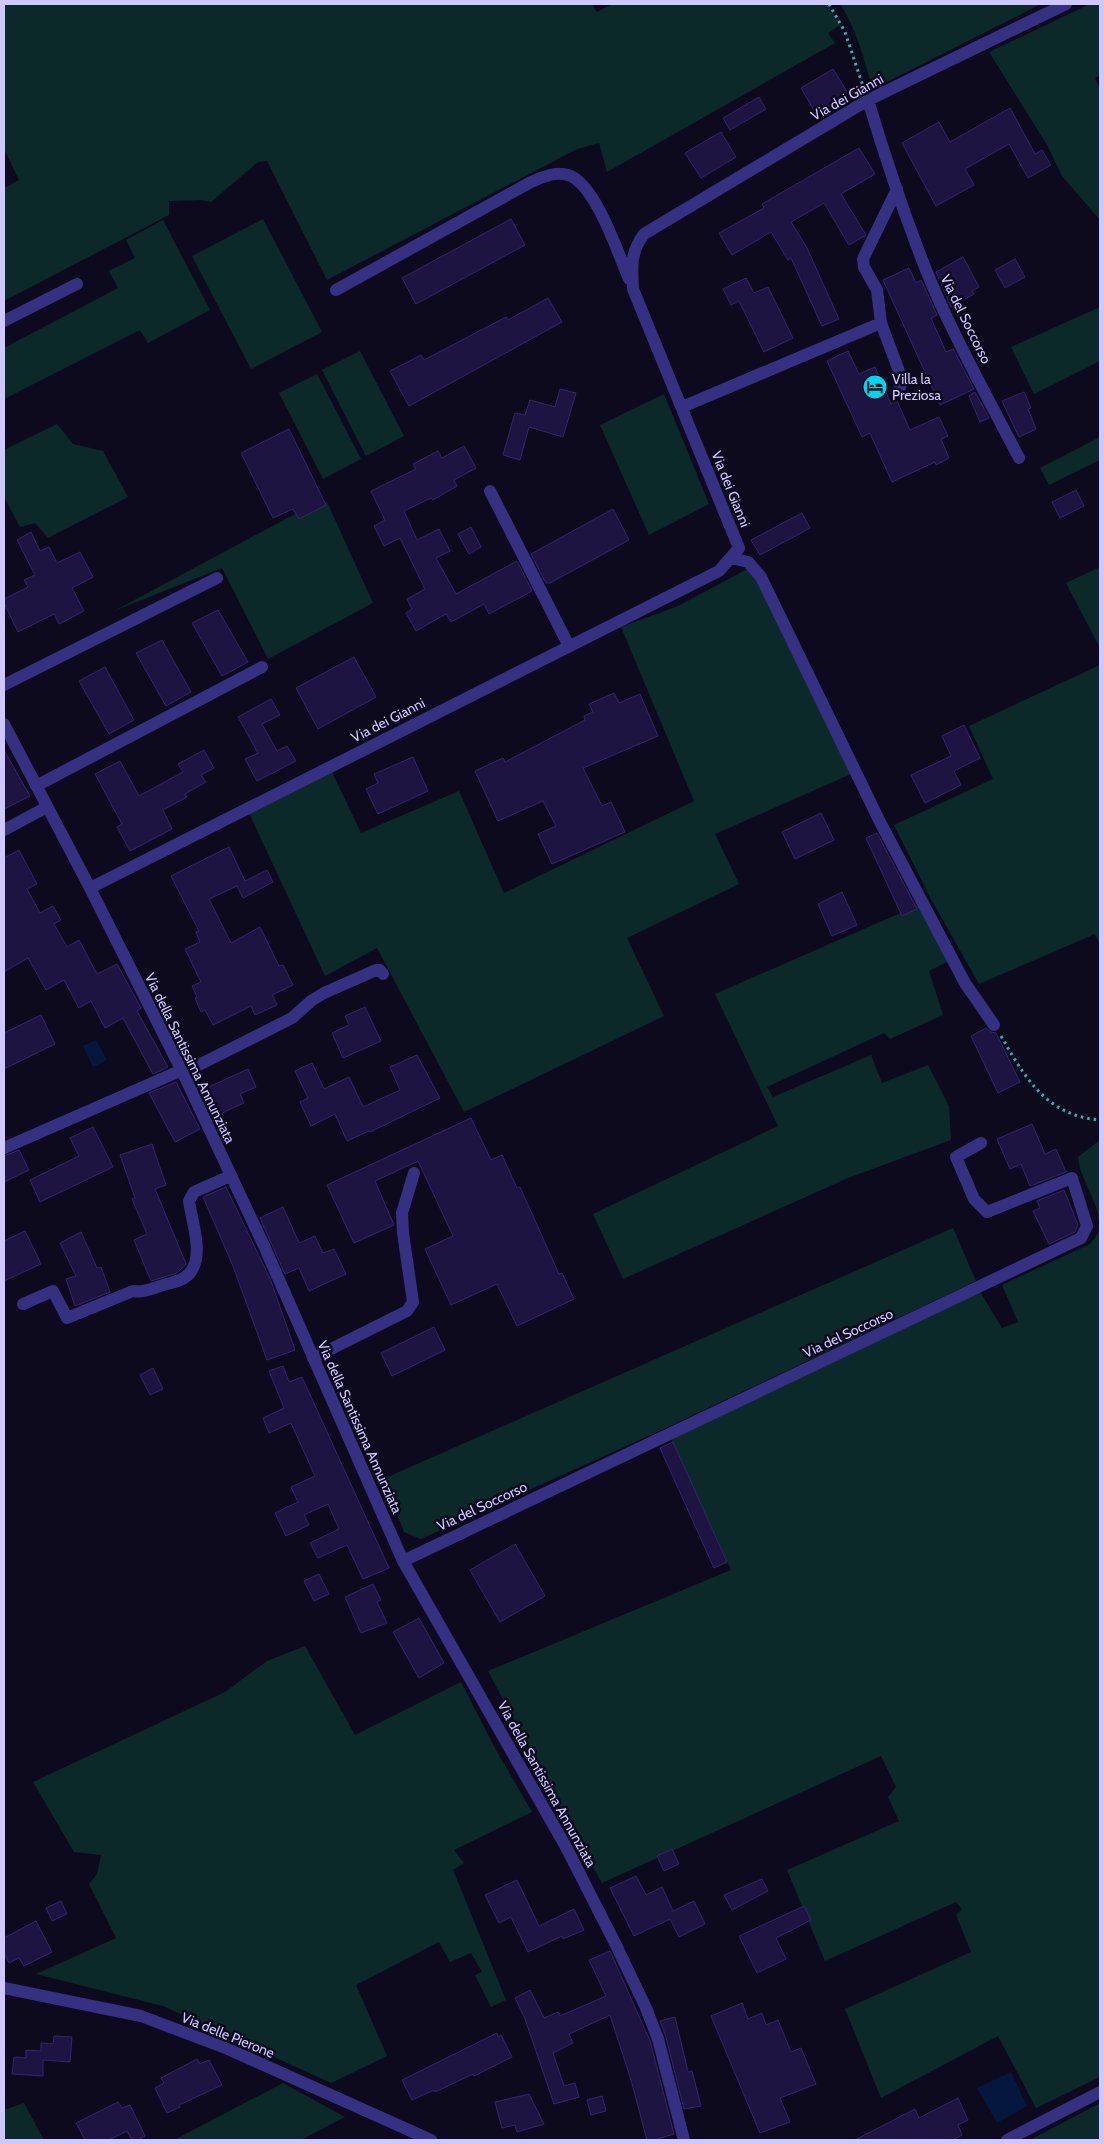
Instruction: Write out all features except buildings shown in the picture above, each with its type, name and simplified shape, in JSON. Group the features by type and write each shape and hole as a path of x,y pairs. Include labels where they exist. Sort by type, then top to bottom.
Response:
{"street":[{"name":"Via dei Gianni","path":"90,888 719,571 739,548 634,289 632,263 635,246 644,234 868,100 1066,4"},
{"name":"Via del Soccorso","path":"868,100 888,170 938,297 1019,458"},
{"path":"336,290 531,182 552,174 568,175 584,185 602,215 634,289"},
{"path":"897,189 863,259 864,267 877,290 881,323 902,379 899,391"},
{"path":"4,321 76,284"},
{"path":"682,407 881,323"},
{"path":"490,491 569,646"},
{"path":"730,558 748,562 761,578 880,822 965,983 994,1024"},
{"path":"4,685 217,578"},
{"path":"36,786 262,668"},
{"name":"Via della Santissima Annunziata","path":"4,724 90,888 182,1071 265,1248 403,1561 569,1853 615,1942 646,2008 658,2040 684,2140"},
{"path":"4,830 47,807"},
{"path":"4,1148 182,1071 292,1018 311,1001 324,993 376,970 380,970 383,974"},
{"name":"Via del Soccorso","path":"403,1561 1081,1238 1087,1226 1072,1178 1057,1182 987,1212 974,1199 956,1157 981,1143"},
{"path":"313,1358 407,1311 413,1302 402,1233 402,1213 414,1173"},
{"path":"23,1304 53,1291 67,1318 133,1291 140,1292 181,1280 189,1275 196,1260 197,1246 188,1202 190,1196 194,1192 230,1176"},
{"name":"Via delle Pierone","path":"4,1988 141,2016 228,2048 432,2140"},
{"path":"1007,2140 1100,2092"}],"path":[{"path":"829,4 845,32 868,100"},
{"path":"994,1024 1022,1072 1046,1100 1083,1119 1100,1120"}],"green space":[{"path":"4,4 592,4 597,12 612,4 827,4 840,25 828,33 835,43 607,172 599,143 577,149 327,280 267,161 258,162 211,202 201,200 169,201 169,215 4,301 4,188 19,180 4,149"},
{"path":"840,4 1041,4 873,89 856,34"},
{"path":"1090,4 1100,4 1100,75 1095,78 1100,89 1100,220 1062,176 1047,145 989,52"},
{"path":"263,219 322,332 251,369 192,256"},
{"path":"163,220 210,310 148,343 140,330 4,399 4,348 118,288 109,271 135,258 126,240"},
{"path":"1100,307 1100,361 1034,394 1011,347"},
{"path":"360,351 404,436 366,456 322,370"},
{"path":"317,374 361,459 323,479 279,393"},
{"path":"664,394 709,504 649,535 600,425"},
{"path":"57,424 73,444 103,451 128,497 48,538 35,523 20,527 4,497 4,450"},
{"path":"1100,437 1100,460 1049,485 1040,468"},
{"path":"327,502 373,603 268,659 222,568 114,611 293,515"},
{"path":"751,567 851,774 715,834 739,884 627,938 664,1016 464,1112 377,948 325,976 249,813 332,772 361,833 459,791 504,893 694,801 621,627 678,606"},
{"path":"1100,567 1100,648 1066,583"},
{"path":"1100,665 1100,945 1095,934 979,984 932,901 894,825 993,779 969,726"},
{"path":"921,904 951,960 929,971 943,1015 890,1039 884,1033 767,1087 773,1097 871,1055 882,1083 928,1065 949,1106 951,1140 848,1178 623,1279 593,1214 778,1126 715,994"},
{"path":"1100,1140 1100,2077 1036,2108 998,2036 881,2098 845,2009 971,1952 956,1915 962,1909 956,1902 825,1961 787,1870 899,1821 888,1797 896,1787 881,1756 602,1883 575,1836 488,1671 731,1570 670,1436 979,1290 1002,1328 1018,1322 1002,1285 1090,1244 1099,1230 1097,1211 1078,1157"},
{"path":"953,1228 976,1281 666,1428 421,1539 404,1532 383,1479"},
{"path":"305,1646 355,1735 461,1682 497,1752 532,1812 454,1850 464,1863 453,1870 506,2000 491,2007 475,1975 482,1972 471,1953 450,1962 439,1942 356,1985 387,2056 331,2083 163,2006 36,1974 116,1938 89,1884 97,1874 101,1855 74,1852 33,1782 225,1692 267,1661"},
{"path":"283,2083 345,2117 301,2140 174,2140"},
{"path":"24,2103 44,2140 4,2140 4,2110"},
{"path":"1100,2103 1100,2140 1030,2140"}],"water":[{"path":"96,1040 107,1060 93,1067 83,1046"},
{"path":"1011,2072 1027,2106 997,2123 977,2088"}],"place":[{"name":"Villa la Preziosa","path":"875,387"}]}
